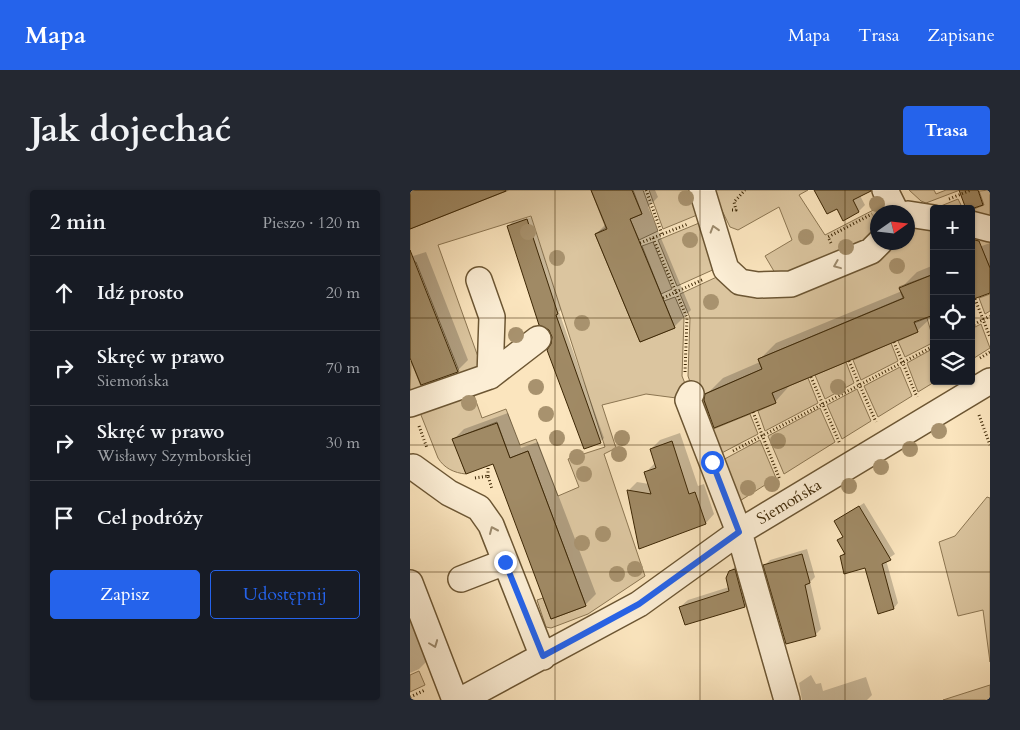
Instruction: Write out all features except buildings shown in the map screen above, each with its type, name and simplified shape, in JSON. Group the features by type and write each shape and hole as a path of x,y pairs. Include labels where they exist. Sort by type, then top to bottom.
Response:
{"street":[{"path":"702,190 726,269 740,282 758,286 791,284 872,250"},
{"path":"915,212 930,217"},
{"path":"975,225 990,229"},
{"path":"479,280 492,317 490,376"},
{"path":"411,404 490,376 538,339"},
{"name":"Siemońska","path":"461,700 504,690 543,656 639,604 739,532 990,381"},
{"path":"687,385 688,400 739,532 787,700"},
{"path":"416,466 448,493 478,508 491,525 543,656"},
{"path":"461,579 505,562"},
{"path":"410,583 455,700"}],"path":[{"path":"646,190 662,234"},
{"path":"640,243 710,215"},
{"path":"842,263 828,237 870,218"},
{"path":"653,238 687,318 687,385"},
{"path":"663,298 726,269"},
{"path":"975,299 990,337"},
{"path":"975,324 990,316"},
{"path":"894,342 917,397"},
{"path":"728,454 930,348"},
{"path":"849,361 876,422"},
{"path":"811,377 840,444"},
{"path":"968,395 975,405 990,444"},
{"path":"411,404 416,466"},
{"path":"753,412 781,480"},
{"path":"488,466 488,476 494,494"},
{"path":"470,479 488,476"},
{"path":"410,697 431,688"}],"shaded area":[{"path":"509,190 591,190 606,228 595,234 640,342 675,328 664,301 675,297 684,318 682,376 688,391 684,399 646,394 602,405 616,448 604,454 645,576 588,614 551,628 546,627 537,600 543,598 551,619 586,606 528,451 510,458 497,422 453,439 466,474 453,471 443,465 438,458 419,410 472,390 482,418 506,409 520,445 536,439 558,496 579,487 568,459 605,447 531,216 438,245 482,368 411,391 410,388 411,361 421,386 459,371 416,262 410,263 410,229"},
{"path":"633,190 643,190 658,231 639,240 630,219 642,214"},
{"path":"649,190 695,190 702,213 663,229"},
{"path":"712,190 808,190 799,195 825,235 870,212 870,239 783,275 775,273 765,256 792,240 779,207 738,230 730,227"},
{"path":"909,190 934,190 936,194 946,190 960,190 926,203"},
{"path":"990,190 990,222 975,218 975,208 984,205 979,191"},
{"path":"958,199 961,205 943,205"},
{"path":"704,221 717,268 677,286 658,240"},
{"path":"930,223 930,275 899,287 903,298 758,359 762,369 702,395 713,429 750,414 758,434 716,456 688,376 690,318 680,294 721,275 746,293 772,297 888,250 915,250 915,224"},
{"path":"975,232 990,235 990,268 984,254 975,257"},
{"path":"653,242 672,289 661,294 642,246"},
{"path":"990,294 990,311 985,314 979,298"},
{"path":"927,318 930,328 930,344 905,357 898,341 918,332 914,323"},
{"path":"981,324 990,348 975,357 975,340 975,327"},
{"path":"891,343 898,361 861,380 853,360"},
{"path":"930,350 930,385 918,392 907,363"},
{"path":"846,362 854,383 825,399 815,375"},
{"path":"900,367 912,396 878,417 864,386"},
{"path":"808,378 818,403 765,431 758,411 776,403 772,393"},
{"path":"857,389 871,421 842,439 827,405"},
{"path":"820,408 835,442 784,474 768,436"},
{"path":"760,440 776,478 735,504 719,462"},
{"path":"987,497 990,498 990,662 983,610 958,616 939,542 955,536"},
{"path":"419,671 425,685 410,692 410,675"},
{"path":"990,685 990,700 943,700"}],"route":[{"path":"505,562 534,639 543,656 639,604 739,532 712,462"}]}
